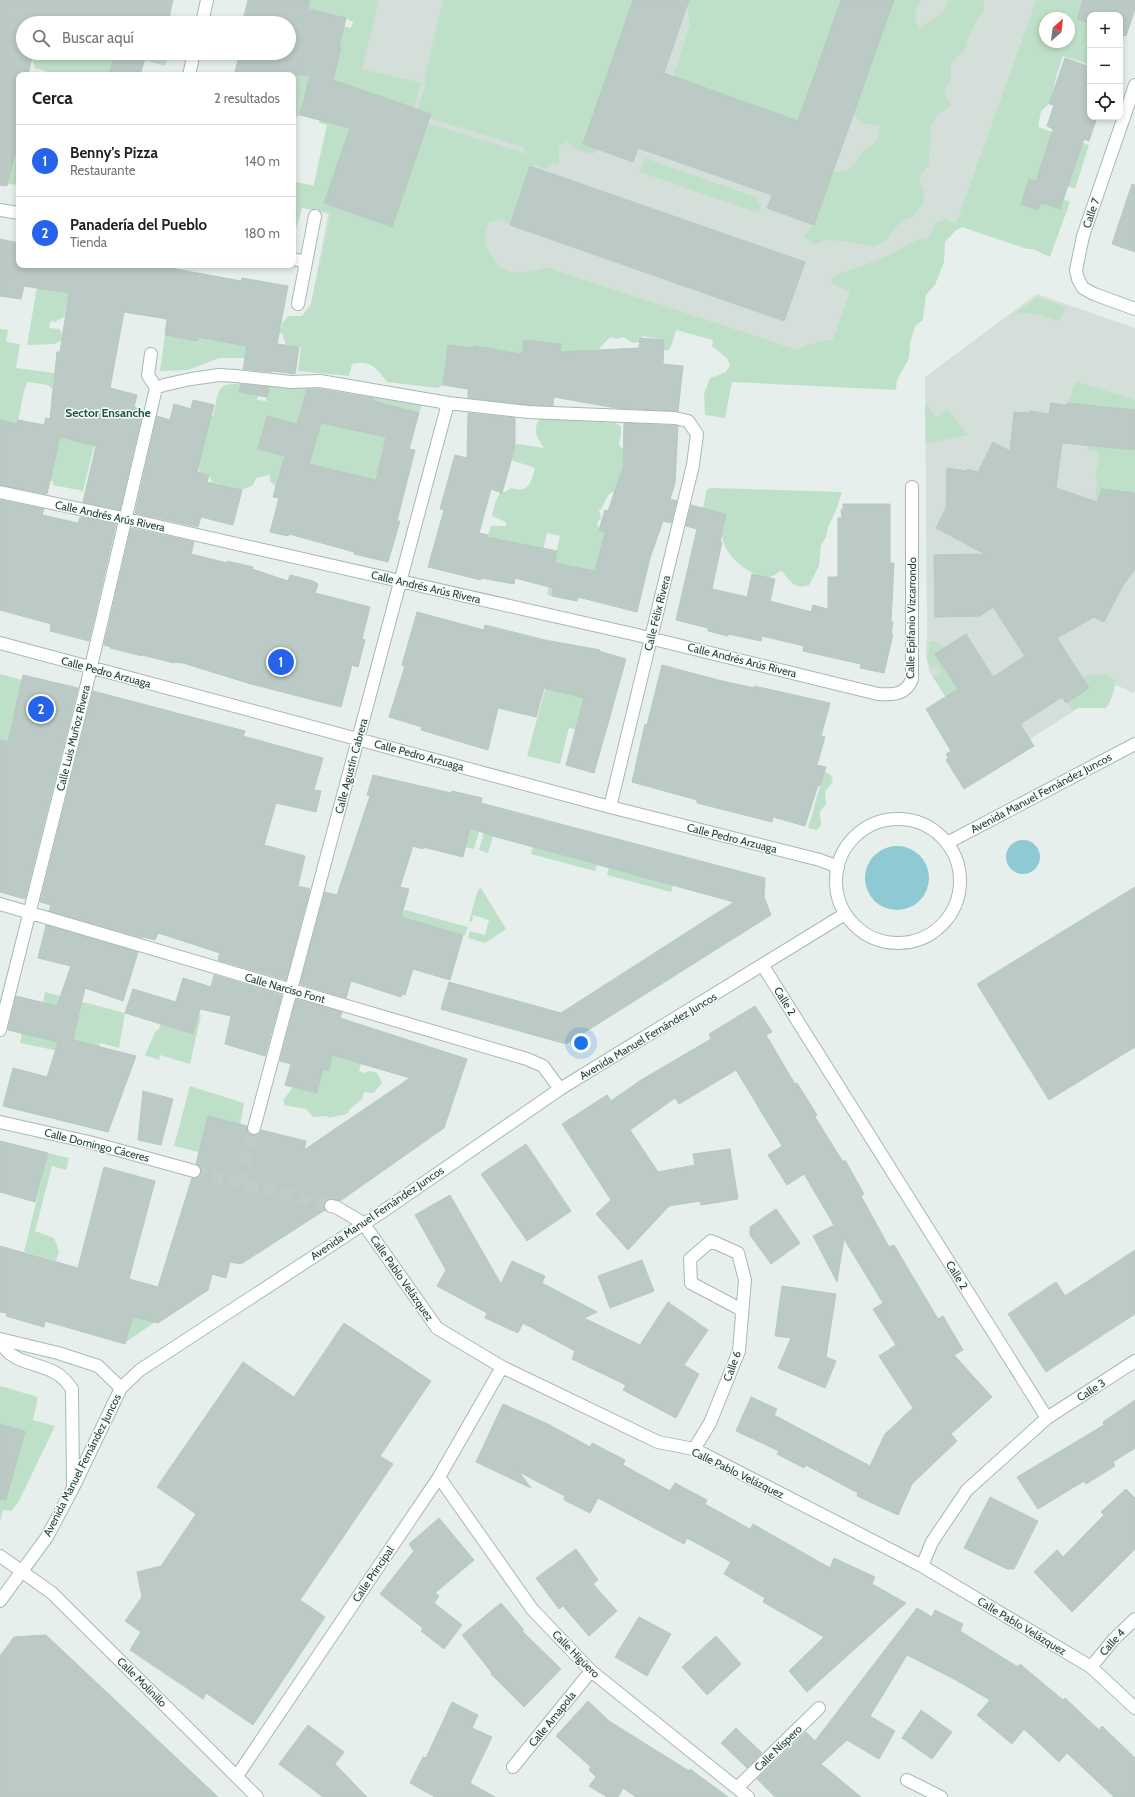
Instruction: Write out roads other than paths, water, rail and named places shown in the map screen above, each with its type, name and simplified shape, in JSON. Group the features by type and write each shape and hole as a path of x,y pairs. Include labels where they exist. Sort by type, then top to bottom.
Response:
{"street":[{"path":"204,16 207,0"},
{"path":"190,72 192,60"},
{"name":"Calle 7","path":"1135,85 1083,236 1076,270 1078,279 1083,288 1094,294 1135,309"},
{"path":"0,210 16,213"},
{"path":"298,304 315,216"},
{"path":"296,260 305,262"},
{"path":"151,354 148,375 156,388 191,379 219,375 291,382 320,381 448,403"},
{"name":"Calle Luis Muñoz Rivera","path":"0,1030 86,688 156,388"},
{"name":"Calle Félix Rivera","path":"448,403 528,412 675,418 688,421 697,434 693,465 610,807"},
{"name":"Calle Agustín Cabrera","path":"254,1128 448,403"},
{"name":"Calle Epifanio Vizcarrondo","path":"851,687 878,694 892,695 901,693 908,688 912,679 912,487"},
{"name":"Calle Andrés Arús Rivera","path":"0,492 652,638 851,687"},
{"name":"Calle Pedro Arzuaga","path":"0,643 359,738 610,807 820,860 838,867"},
{"name":"Avenida Manuel Fernández Juncos","path":"947,843 1135,744"},
{"path":"888,820 912,821 934,831 947,843 959,872 959,896 949,918 931,934 908,942 884,942 861,932 845,914 836,891 838,867 847,845 865,828 888,820"},
{"name":"Calle Narciso Font","path":"0,904 527,1059 542,1066 560,1089"},
{"name":"Avenida Manuel Fernández Juncos","path":"0,1601 47,1537 73,1488 121,1388 132,1376 150,1362 363,1223 560,1089 763,966 845,914"},
{"name":"Calle 2","path":"763,966 1047,1418"},
{"name":"Calle Domingo Cáceres","path":"0,1122 89,1142 194,1171"},
{"path":"331,1206 336,1207 363,1223"},
{"name":"Calle Pablo Velázquez","path":"363,1223 437,1328 502,1367 658,1442 694,1449 922,1566 1091,1667 1135,1708"},
{"name":"Calle 6","path":"694,1449 710,1423 739,1351 745,1280 738,1253 711,1242 690,1259 691,1283 742,1310"},
{"path":"0,1340 58,1352 98,1366 121,1388"},
{"path":"0,1340 4,1349 21,1361 55,1372 65,1379 72,1389 73,1488"},
{"name":"Calle 3","path":"1047,1418 1135,1361"},
{"name":"Calle Principal","path":"237,1776 439,1477 502,1367"},
{"path":"922,1566 932,1542 967,1490 1047,1418"},
{"name":"Calle Higüero","path":"439,1477 532,1609 591,1671 748,1797"},
{"name":"Calle Molinillo","path":"0,1556 52,1593 257,1797"},
{"name":"Calle 4","path":"1091,1667 1114,1639 1135,1619"},
{"name":"Calle Amapola","path":"512,1767 591,1671"},
{"name":"Calle Níspero","path":"737,1788 819,1708"},
{"path":"907,1780 941,1797"}],"water":[{"path":"1023,840 1035,845 1040,857 1035,869 1023,874 1011,869 1006,857 1011,845"},
{"path":"891,846 903,846 920,855 927,866 929,878 927,890 920,901 903,910 891,910 879,905 870,896 865,884 865,872 870,860 879,851"}],"tunnel":[{"path":"241,1183 254,1128"},
{"path":"194,1171 331,1206"}],"place":[{"name":"Benny's Pizza","path":"281,662"},
{"name":"Panadería del Pueblo","path":"41,709"}],"district":[{"name":"Sector Ensanche","path":"108,413"}]}
